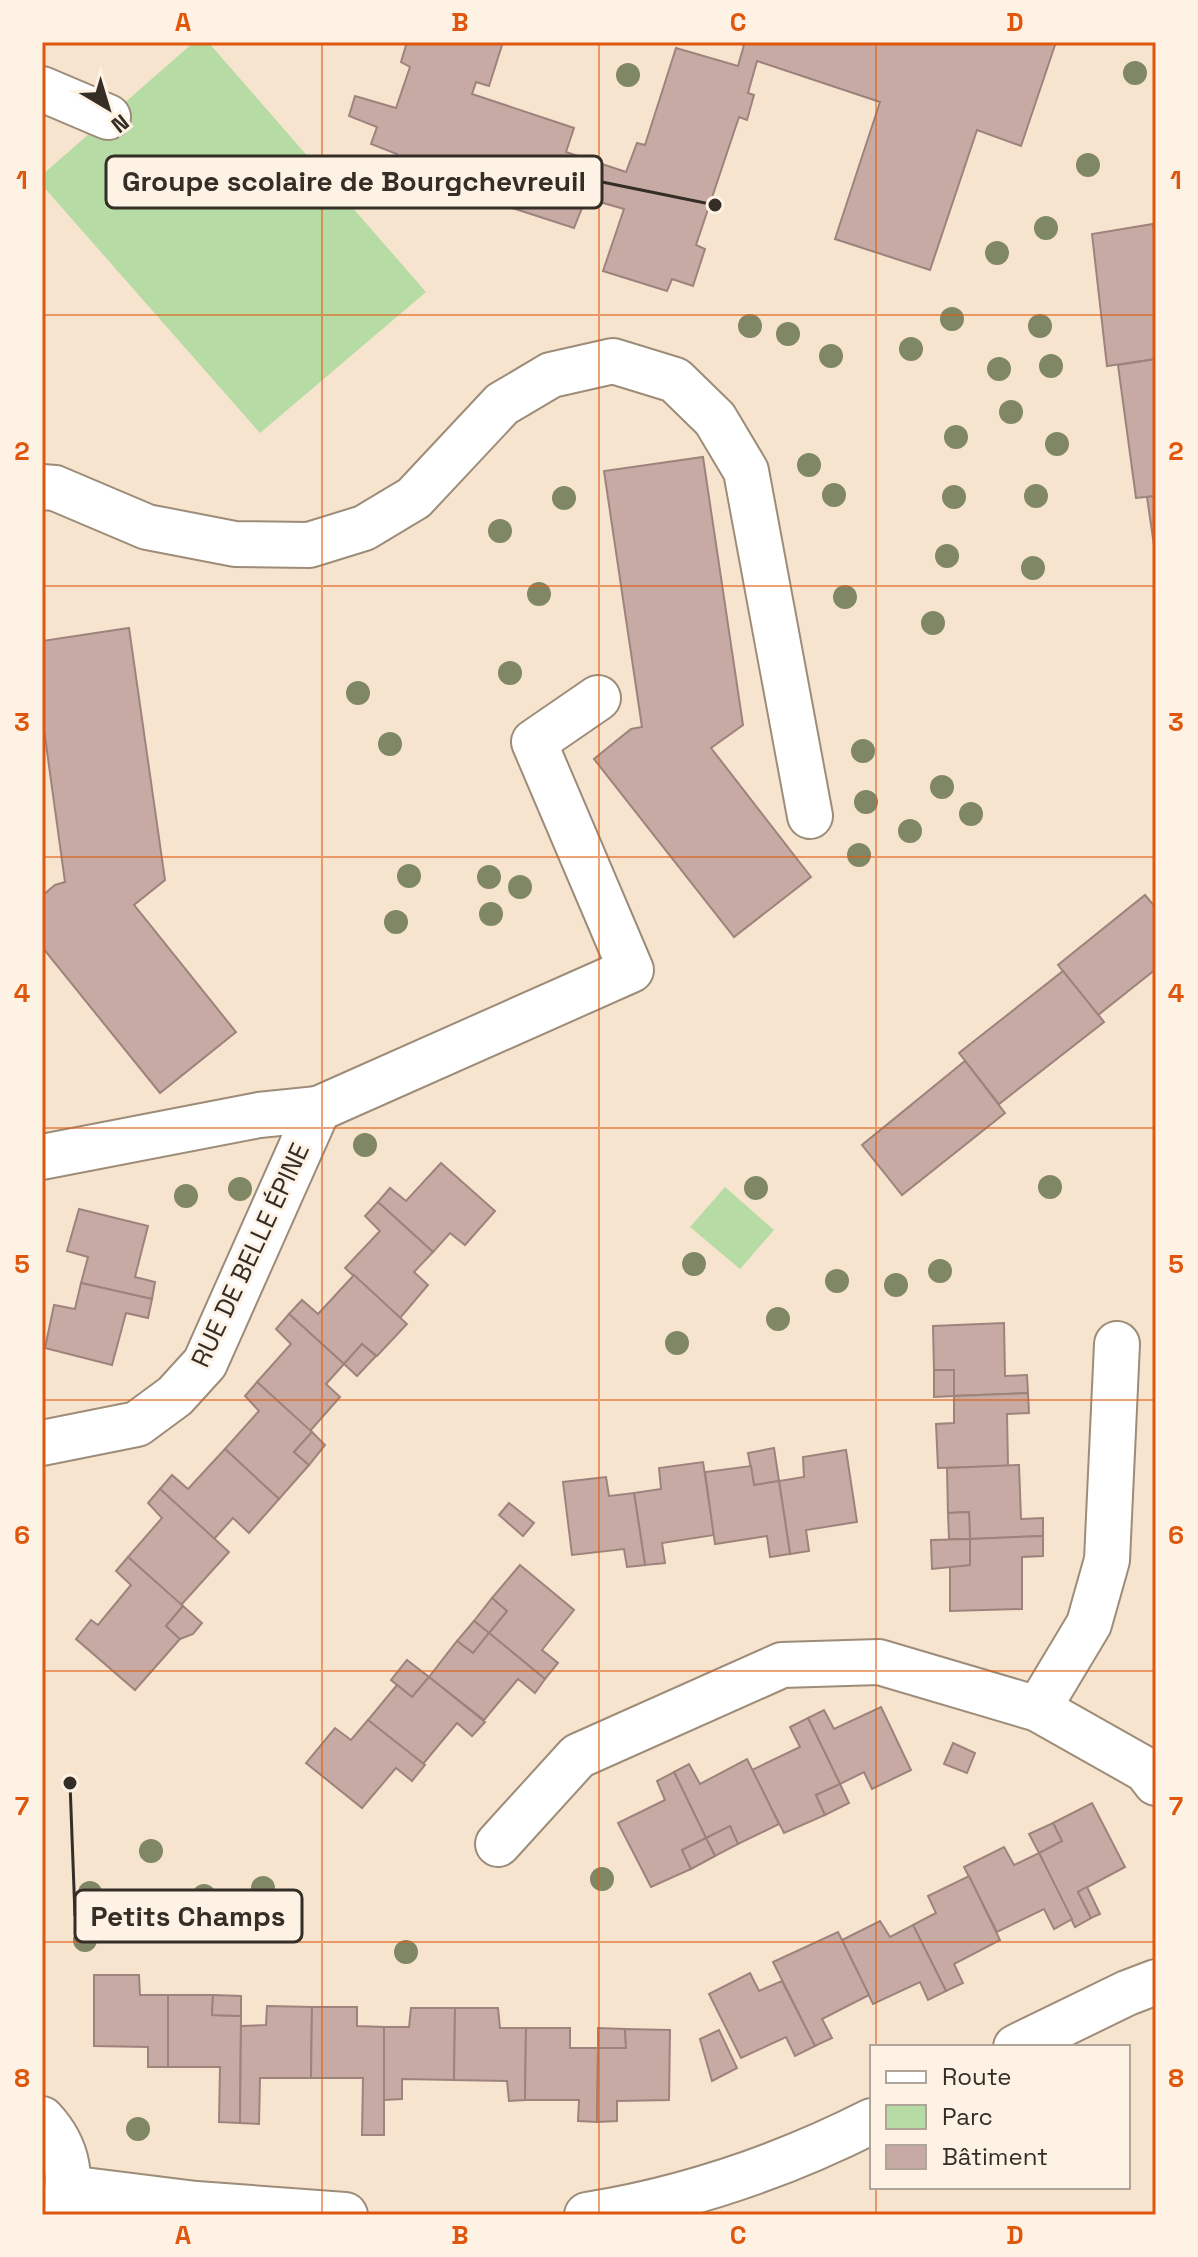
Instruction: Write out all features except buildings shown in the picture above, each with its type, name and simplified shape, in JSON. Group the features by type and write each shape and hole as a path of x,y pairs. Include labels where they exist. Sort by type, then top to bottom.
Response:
{"street":[{"path":"42,89 108,117"},
{"path":"42,487 55,488 147,527 235,544 309,545 364,528 414,498 502,404 551,375 613,361 675,380 715,419 746,471 810,816"},
{"name":"RUE DE BELLE ÉPINE","path":"42,1157 259,1115 318,1109 631,970 534,742 598,698"},
{"name":"RUE DE BELLE ÉPINE","path":"42,1443 137,1424 175,1396 205,1363 318,1109"},
{"path":"1038,1709 1089,1624 1107,1560 1117,1344"},
{"path":"498,1844 578,1756 782,1665 879,1662 1038,1709 1146,1770 1156,1783"},
{"path":"1020,2045 1156,1982"},
{"path":"42,2119 59,2140 67,2164 64,2202 196,2204 345,2215"},
{"path":"587,2215 620,2210 724,2182 823,2146 870,2122"}],"green space":[{"path":"194,42 208,42 426,292 260,433 42,185 42,175"},
{"path":"725,1187 774,1230 740,1269 690,1227"}],"place":[{"name":"Groupe scolaire de Bourgchevreuil","path":"715,205"},
{"name":"Petits Champs","path":"70,1783"}]}
